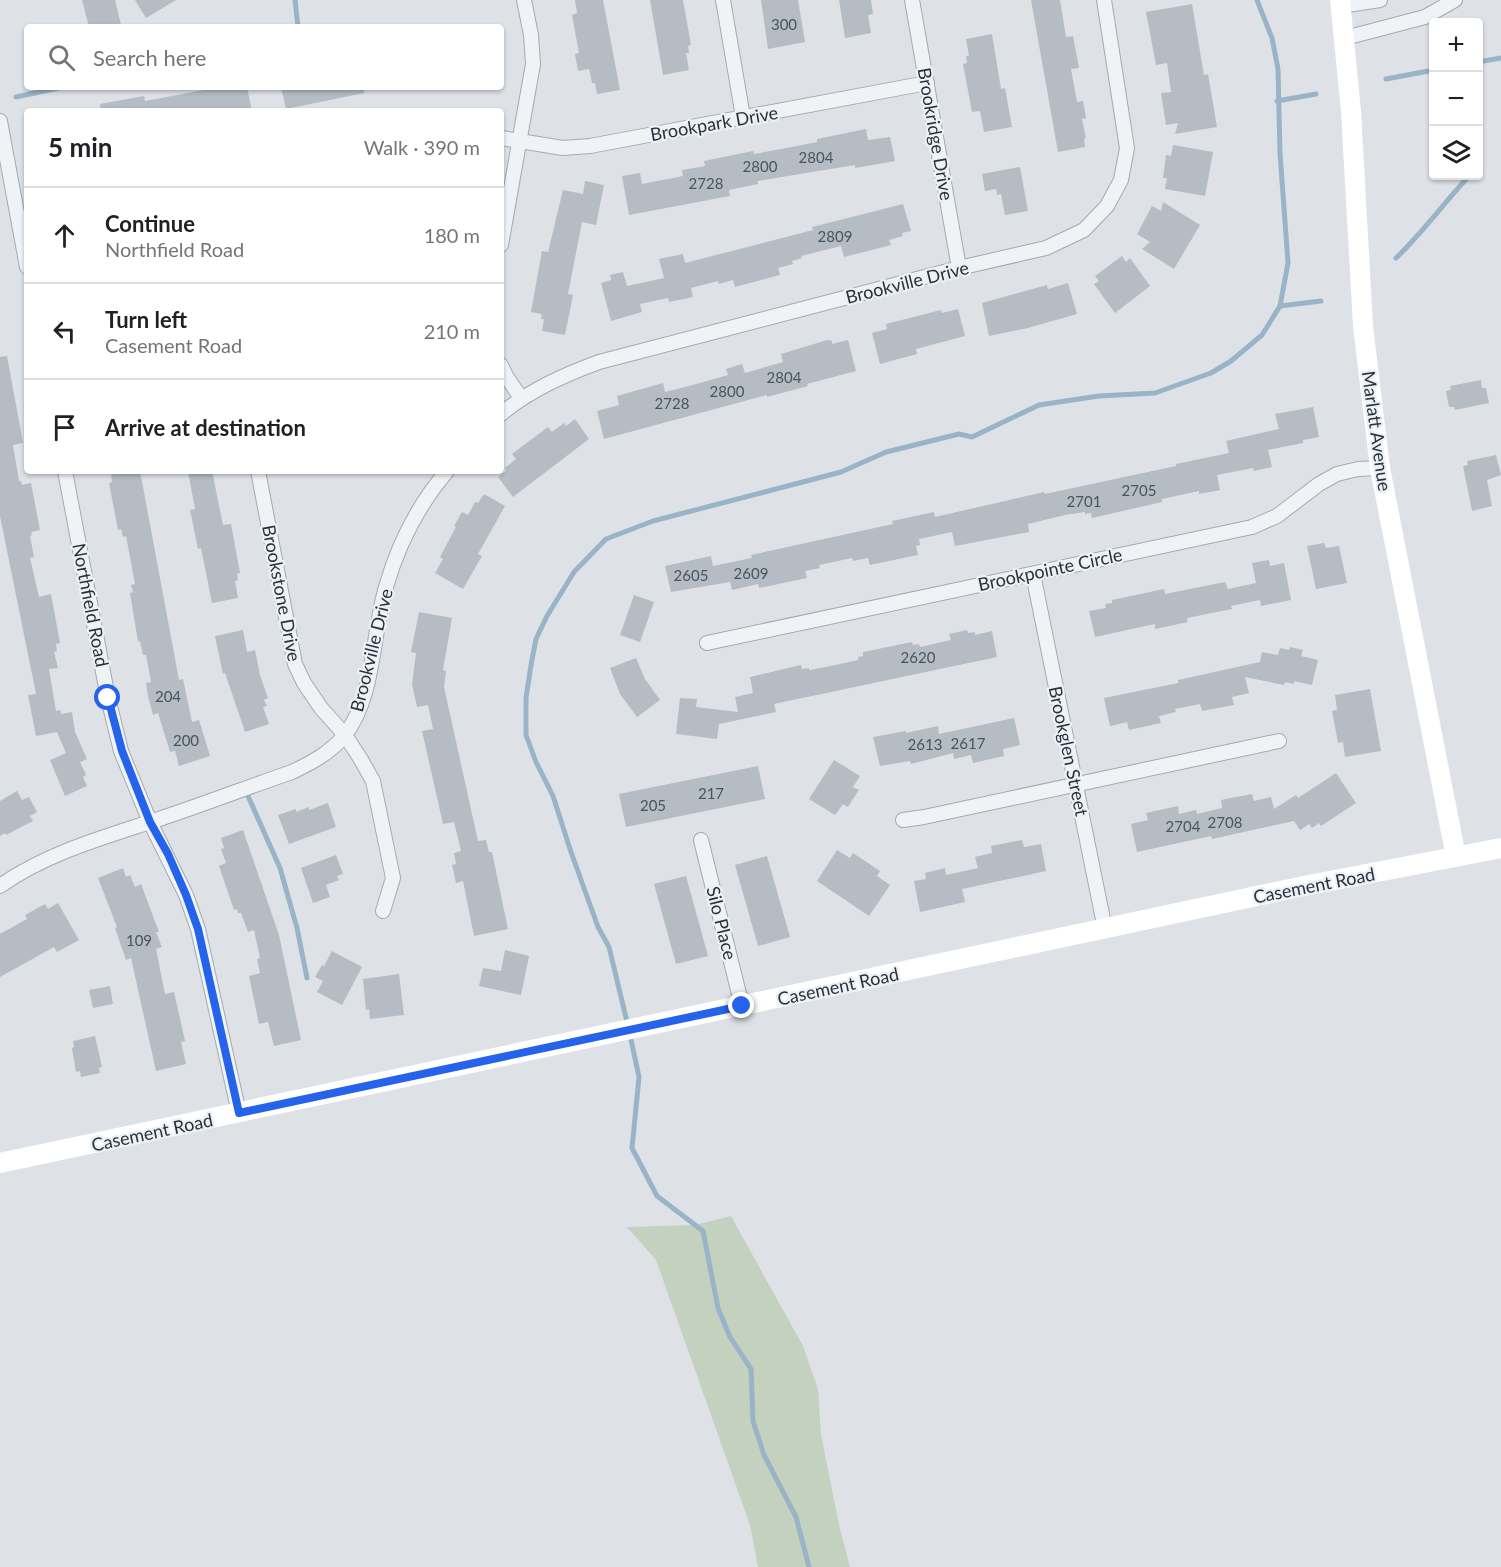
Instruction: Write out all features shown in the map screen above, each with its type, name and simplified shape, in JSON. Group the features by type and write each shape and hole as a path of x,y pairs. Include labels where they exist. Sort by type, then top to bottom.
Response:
{"street":[{"path":"504,229 533,64 531,35 524,0"},
{"path":"723,0 743,117"},
{"name":"Brookridge Drive","path":"912,0 959,268"},
{"name":"Brookville Drive","path":"504,412 521,398 568,373 599,362 959,268 1046,248 1084,230 1098,216 1114,193 1123,172 1127,141 1104,0"},
{"path":"1340,3 1380,0"},
{"path":"1345,38 1425,17 1455,0"},
{"name":"Marlatt Avenue","path":"1340,3 1345,38 1362,326 1380,468 1456,857"},
{"name":"Brookpark Drive","path":"504,138 563,148 591,146 927,83"},
{"path":"0,120 21,200 24,234"},
{"path":"504,372 521,398"},
{"name":"Brookpointe Circle","path":"707,643 1252,527 1277,516 1319,484 1337,474 1358,469 1380,468"},
{"name":"Northfield Road","path":"66,474 108,698 122,751 150,822 168,854 186,895 198,929 239,1113"},
{"name":"Brookstone Drive","path":"259,474 295,664 321,708 345,735 373,781 393,878 383,911"},
{"name":"Brookville Drive","path":"0,886 30,868 70,850 292,772 328,752 345,735 355,718 364,694 386,587 398,554 431,491 445,474"},
{"name":"Brookglen Street","path":"1033,574 1105,928"},
{"path":"903,820 1279,741"},
{"name":"Silo Place","path":"701,840 742,1006"},
{"name":"Casement Road","path":"0,1163 1304,886 1501,848"}],"green space":[{"path":"731,1216 803,1346 818,1389 821,1434 850,1567 758,1567 750,1525 656,1260 627,1227 695,1225"}],"building":[{"path":"82,0 115,0 121,24 88,24"},
{"path":"135,0 176,0 146,18"},
{"path":"575,0 603,0 620,90 597,94 589,69 578,71 575,54 579,53 572,15 577,13"},
{"path":"650,0 683,0 691,45 688,46 689,53 686,53 689,70 663,75"},
{"path":"761,0 798,0 805,42 768,49"},
{"path":"839,0 871,0 873,14 868,15 871,33 845,38"},
{"path":"1031,0 1060,0 1066,37 1073,36 1079,68 1071,69 1077,102 1083,101 1086,118 1082,119 1086,138 1084,139 1085,147 1058,152"},
{"path":"1192,4 1204,75 1208,74 1217,127 1175,134 1178,123 1166,125 1161,93 1171,92 1167,63 1156,65 1146,12"},
{"path":"992,34 1001,89 1005,88 1012,127 984,132 980,111 972,112 963,64 967,63 966,56 969,56 966,39"},
{"path":"204,90 248,90 251,108 101,108 100,104 144,96 145,101"},
{"path":"282,90 364,90 364,93 286,108"},
{"path":"866,129 868,140 890,137 895,161 855,168 855,165 758,181 758,184 729,190 730,196 629,215 622,176 640,173 642,184 683,176 682,170 705,166 704,161 753,151 754,154 792,147 817,142 817,139"},
{"path":"1173,145 1213,152 1205,196 1165,189 1167,178 1163,178 1166,155 1171,156"},
{"path":"1020,167 1028,211 1005,215 1001,194 997,195 996,189 985,191 982,174"},
{"path":"585,181 604,185 596,225 582,222 568,294 573,295 565,335 542,331 544,319 541,319 542,314 531,312 542,251 548,252 563,190 583,194"},
{"path":"1163,202 1200,225 1174,269 1142,249 1150,242 1137,234 1152,206 1161,211"},
{"path":"903,204 911,231 889,240 891,245 844,257 841,246 801,256 802,258 792,261 793,264 778,268 780,275 735,287 733,280 719,284 718,281 691,288 693,297 669,302 668,298 640,304 642,312 611,321 601,283 611,280 610,275 623,272 627,286 664,278 659,259 683,254 685,263"},
{"path":"1122,256 1126,262 1130,258 1150,286 1115,313 1094,284 1099,281 1095,276"},
{"path":"1068,283 1077,314 989,336 982,303 1047,285 1048,289"},
{"path":"958,309 965,336 916,349 917,354 880,364 872,333 887,329 886,324 941,310 942,313"},
{"path":"827,340 832,341 832,344 848,340 856,371 807,384 808,386 604,439 597,411 619,405 617,396 663,383 665,392 689,386 728,375 726,369 742,364 745,373 783,362 781,354"},
{"path":"7,356 23,443 13,445 19,481 22,485 31,483 40,530 31,532 34,557 30,558 39,597 51,594 60,643 56,644 57,651 54,652 58,668 49,669 56,711 60,710 61,714 72,712 75,732 87,759 80,762 86,775 83,777 87,786 65,796 50,760 66,753 57,732 36,736 28,695 36,694 0,516 0,357"},
{"path":"1481,380 1482,388 1486,388 1489,403 1455,410 1454,407 1449,407 1446,391 1451,390 1450,386"},
{"path":"1313,407 1319,437 1303,440 1303,443 1268,450 1272,467 1217,475 1220,490 1199,494 1199,491 1162,499 1162,502 1092,518 1091,513 1085,514 1085,512 1065,515 1028,524 1029,532 955,546 952,532 919,539 920,545 916,546 918,555 870,565 868,558 853,561 852,558 819,565 820,568 805,571 807,578 759,588 758,584 732,590 730,582 671,592 665,566 711,556 713,566 752,558 751,555 893,524 892,521 934,512 935,517 1229,453 1226,441 1279,429 1275,414"},
{"path":"575,419 589,439 513,497 498,477 504,474 505,468 516,459 512,454 548,427 552,432 564,423 566,426"},
{"path":"1496,455 1501,475 1487,480 1492,506 1472,511 1463,466 1468,465 1467,461"},
{"path":"141,474 179,680 183,679 192,722 199,720 210,756 179,766 175,751 170,752 158,713 153,715 148,696 146,683 151,682 146,655 143,655 140,641 138,642 130,593 133,592 131,585 135,584 126,536 123,537 121,529 118,530 109,483 112,482 111,475"},
{"path":"189,474 213,474 223,525 231,524 240,573 237,574 238,580 235,581 238,598 212,603 201,548 198,549 190,510 195,509"},
{"path":"484,494 505,506 478,554 482,556 463,589 435,573 443,559 440,557 462,512 468,515 475,502 478,503"},
{"path":"1324,543 1326,548 1339,546 1347,583 1316,589 1307,546"},
{"path":"1269,560 1270,566 1284,563 1291,600 1261,606 1260,600 1231,606 1232,609 1187,618 1188,622 1155,629 1155,624 1095,637 1089,611 1106,608 1105,604 1112,603 1112,600 1164,589 1165,594 1225,582 1228,589 1256,583 1252,563"},
{"path":"634,595 654,602 640,642 620,635"},
{"path":"419,612 452,618 443,670 446,671 444,687 478,841 486,840 489,852 492,852 508,929 474,936 463,881 456,883 452,865 456,864 454,853 461,851 454,822 443,824 422,731 433,729 428,705 417,707 412,684 416,653 411,652"},
{"path":"243,630 247,652 255,650 268,698 264,700 267,706 263,707 269,724 245,732 225,673 223,674 215,636"},
{"path":"967,630 968,633 975,632 975,635 992,631 997,657 774,704 776,712 719,724 717,739 676,734 680,698 697,699 696,707 738,712 735,697 753,693 750,677 801,665 802,669 809,668 809,670 826,667 858,660 858,657 863,656 863,652 912,642 913,645 919,644 920,647 951,640 949,634"},
{"path":"1290,647 1303,650 1301,656 1318,660 1312,685 1294,681 1294,684 1285,682 1284,685 1245,677 1249,693 1232,697 1234,705 1202,711 1200,704 1175,709 1176,712 1159,716 1161,723 1129,730 1127,722 1110,726 1104,698 1178,683 1178,680 1260,662 1262,652 1278,655 1280,648 1289,650"},
{"path":"636,658 645,679 660,700 637,717 620,694 610,668"},
{"path":"1370,689 1381,751 1345,757 1343,742 1338,743 1332,711 1337,710 1335,695"},
{"path":"1014,718 1020,745 1003,749 1004,756 973,763 971,755 954,759 953,753 911,764 910,761 880,766 873,737 938,726 939,734"},
{"path":"834,760 860,776 853,787 859,790 848,807 843,804 835,815 809,799"},
{"path":"758,766 765,799 626,827 619,794"},
{"path":"1336,773 1356,803 1321,826 1319,823 1312,828 1309,824 1300,830 1294,821 1137,852 1131,824 1148,820 1146,813 1178,806 1179,814 1196,810 1197,814 1222,808 1221,800 1252,794 1254,801 1271,797 1274,809 1296,795 1298,798"},
{"path":"17,791 22,800 29,797 37,812 30,816 33,821 0,836 0,801"},
{"path":"328,803 336,827 289,844 278,815 296,809 296,812 309,807 309,810"},
{"path":"243,830 279,935 301,1040 274,1046 268,1022 259,1024 249,976 260,973 257,959 260,958 254,930 248,932 241,913 238,913 237,909 234,910 219,866 226,863 221,849 224,848 221,838"},
{"path":"1022,840 1024,847 1041,844 1046,871 962,889 965,902 920,912 914,881 926,879 925,873 945,868 946,875 978,868 975,857 992,853 991,846"},
{"path":"837,850 850,858 853,853 880,871 877,876 890,885 869,916 817,881"},
{"path":"336,855 343,874 337,876 339,880 326,885 330,897 313,903 301,868"},
{"path":"767,856 790,937 758,946 735,865"},
{"path":"123,868 126,877 130,875 135,887 141,884 159,932 156,932 162,947 156,949 165,994 174,992 185,1041 181,1042 186,1064 156,1071 131,958 126,960 115,928 117,927 98,878"},
{"path":"686,876 708,956 676,964 654,884"},
{"path":"58,903 79,940 57,952 54,947 0,977 0,934 27,919 25,915 45,904 48,909"},
{"path":"505,950 529,956 521,995 479,986 483,968 501,971"},
{"path":"332,951 362,967 342,1005 317,992 323,981 315,977"},
{"path":"399,974 404,1015 370,1019 369,1009 366,1010 363,979"},
{"path":"110,986 113,1004 93,1008 89,990"},
{"path":"95,1036 102,1067 99,1068 100,1073 81,1077 80,1071 76,1072 73,1041"}],"waterway":[{"path":"295,0 298,24"},
{"path":"628,1026 609,947 598,927 553,796 526,735 526,698 531,665 536,639 547,616 574,572 606,539 653,521 841,472 886,452 959,434 972,437 1039,405 1099,396 1155,393 1211,373 1231,361 1262,335 1280,306 1288,263 1280,153 1278,69 1272,38 1257,0"},
{"path":"1483,61 1501,58"},
{"path":"1386,79 1429,71"},
{"path":"16,97 49,90"},
{"path":"1277,101 1316,94"},
{"path":"1396,258 1466,180"},
{"path":"1280,306 1321,301"},
{"path":"248,796 280,868 297,928 307,978"},
{"path":"630,1035 639,1077 632,1148 657,1196 703,1231 718,1308 730,1337 751,1369 753,1421 764,1455 796,1517 809,1567"}],"route":[{"path":"108,698 122,751 150,822 168,854 186,895 198,929 239,1113 742,1006"}]}
